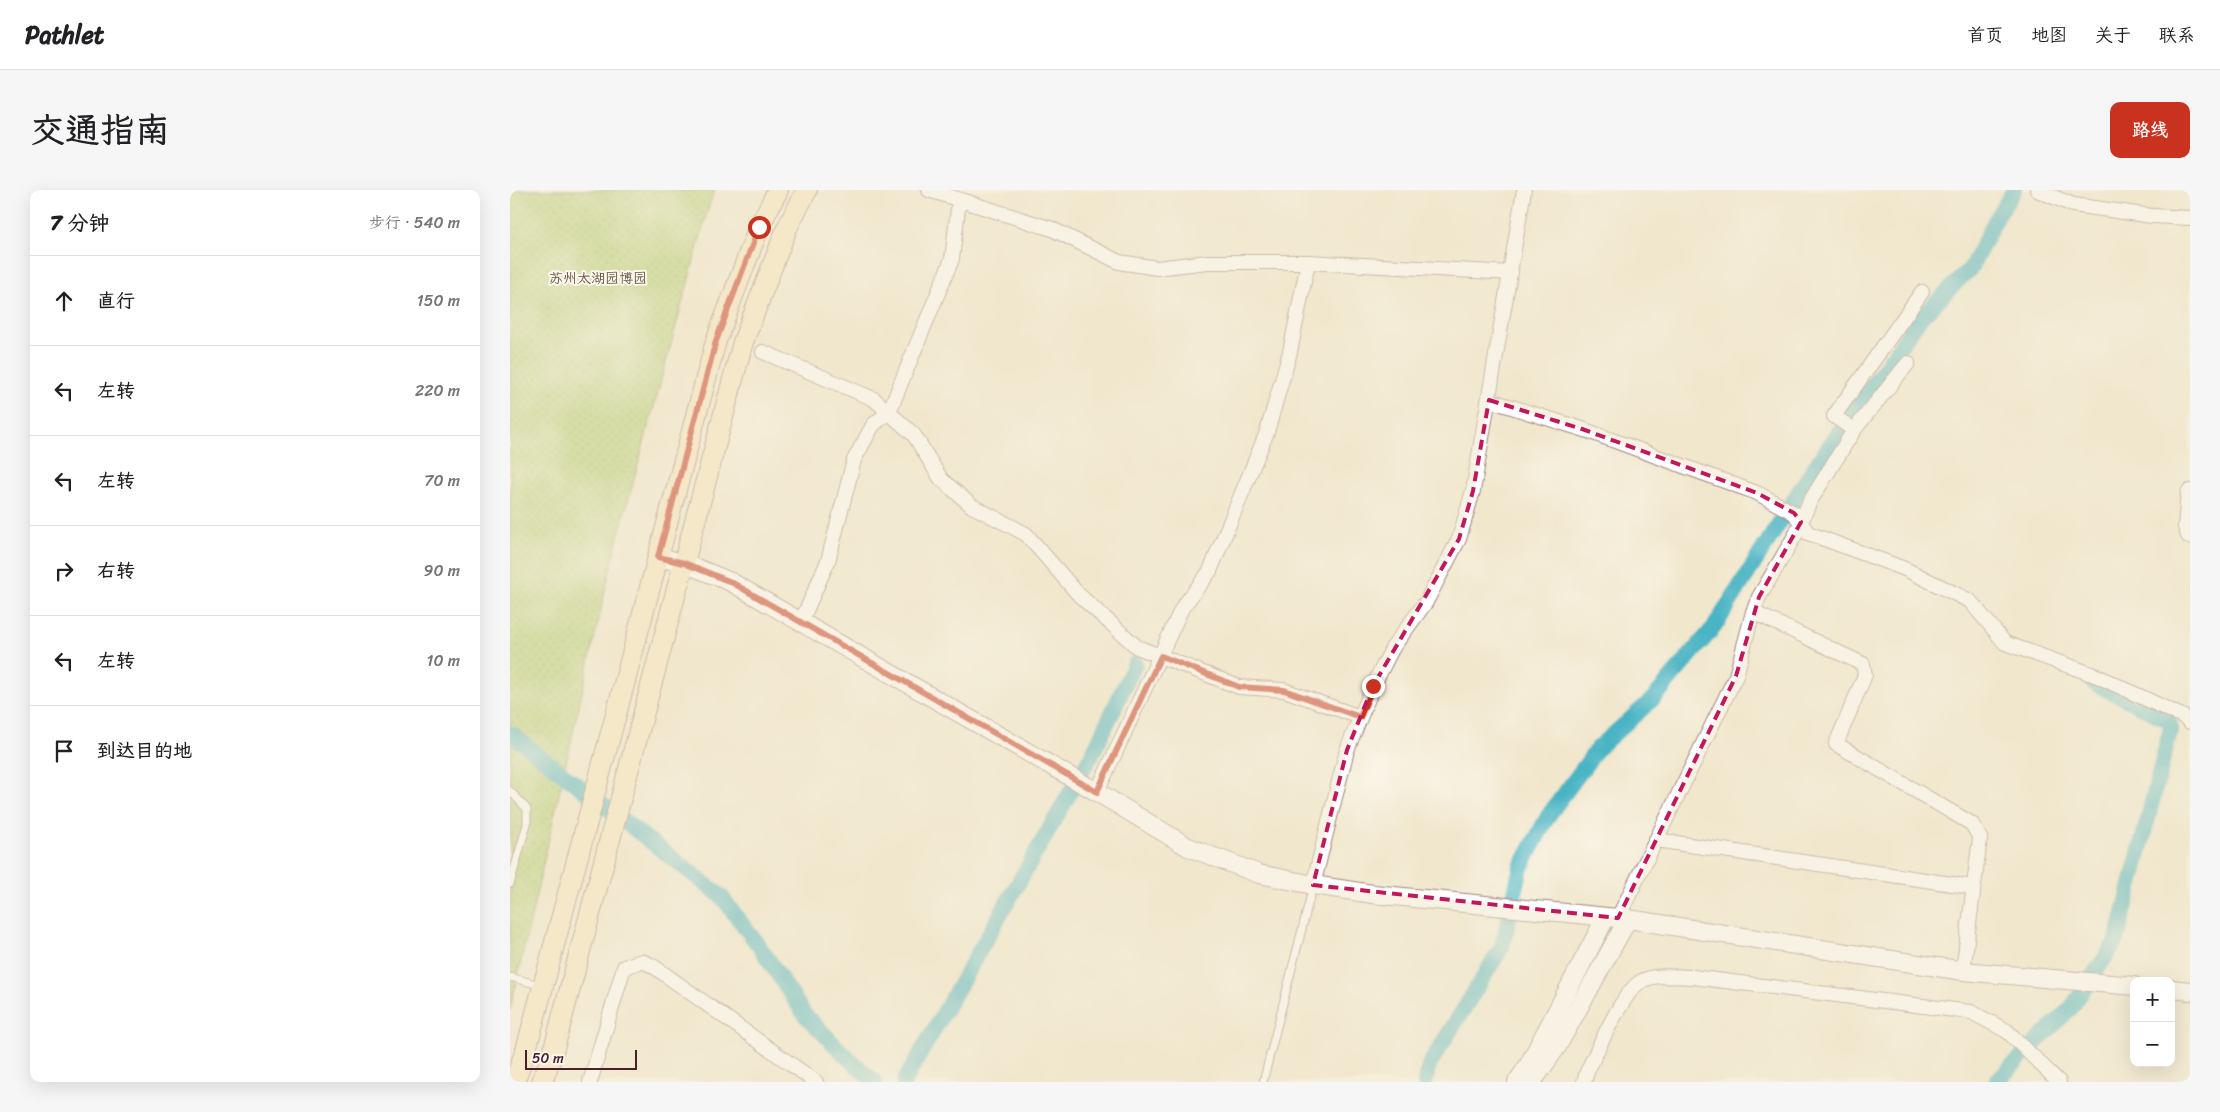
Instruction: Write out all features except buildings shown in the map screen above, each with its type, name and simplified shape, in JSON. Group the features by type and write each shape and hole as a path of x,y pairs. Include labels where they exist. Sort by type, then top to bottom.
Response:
{"main road":[{"path":"514,1082 526,1050 716,341 759,227 778,190"},
{"path":"542,1082 553,1052 743,342 787,228 807,190"}],"street":[{"path":"929,190 1052,229 1119,262 1157,268 1207,262 1308,262 1511,273"},
{"path":"1313,885 1347,750 1360,717 1393,647 1426,602 1459,539 1473,491 1524,190"},
{"path":"2037,190 2073,205 2152,216 2190,218"},
{"path":"801,622 828,560 854,460 873,425 890,412 952,259 959,200"},
{"path":"1097,792 1182,608 1210,571 1267,432 1290,352 1308,262"},
{"path":"1853,430 1834,416 1922,292"},
{"path":"763,352 874,399 914,435 941,480 972,506 1026,534 1079,595 1110,625 1137,647 1239,687 1284,690 1360,717"},
{"path":"1537,1081 1558,1045 1617,918 1736,676 1754,612 1798,518 1853,430 1908,363"},
{"path":"1489,400 1582,429 1757,493 1798,518 1808,532 1905,569 1970,601 2005,643 2097,676 2184,717 2190,722"},
{"path":"2190,494 2186,527 2190,534"},
{"path":"658,557 684,563 731,582 1188,846 1259,874 1313,885 1373,894 1617,918 1963,971 2129,986"},
{"path":"1754,612 1863,664 1864,675 1836,744 1972,824 1980,838 1972,887 1963,971"},
{"path":"1656,840 1972,887"},
{"path":"1517,1082 1617,918"},
{"path":"590,1082 624,967 642,961 653,966 816,1082"},
{"path":"1584,1082 1587,1072 1625,998 1640,982 1660,977 1693,977 1971,1012 2007,1032 2054,1078"},
{"path":"2175,990 2190,991"}],"lane":[{"path":"510,791 527,808 527,824 510,884"},
{"path":"1263,1082 1313,885"},
{"path":"510,977 543,986"}],"highlighted area":[{"path":"1489,400 1582,429 1757,493 1794,513 1801,522 1759,597 1736,676 1618,918 1313,885 1347,750 1373,686 1459,539 1473,491"}],"green space":[{"name":"苏州太湖园博园","path":"510,190 715,190 710,202 614,552 510,1010"}],"waterway":[{"path":"1425,1082 1429,1065 1502,947 1521,867 1548,816 1598,748 1654,698 1715,626 1815,466 1920,318 1970,269 1997,217 2014,190"},
{"path":"904,1082 1093,753 1135,664"},
{"path":"1996,1082 2071,1008 2117,940 2171,727 2168,720 2092,682"},
{"path":"510,733 721,896 762,950 804,1014 875,1082"}],"route":[{"path":"759,227 716,341 658,557 684,563 731,582 1097,792 1161,656 1239,687 1284,690 1360,717 1373,686"}]}
